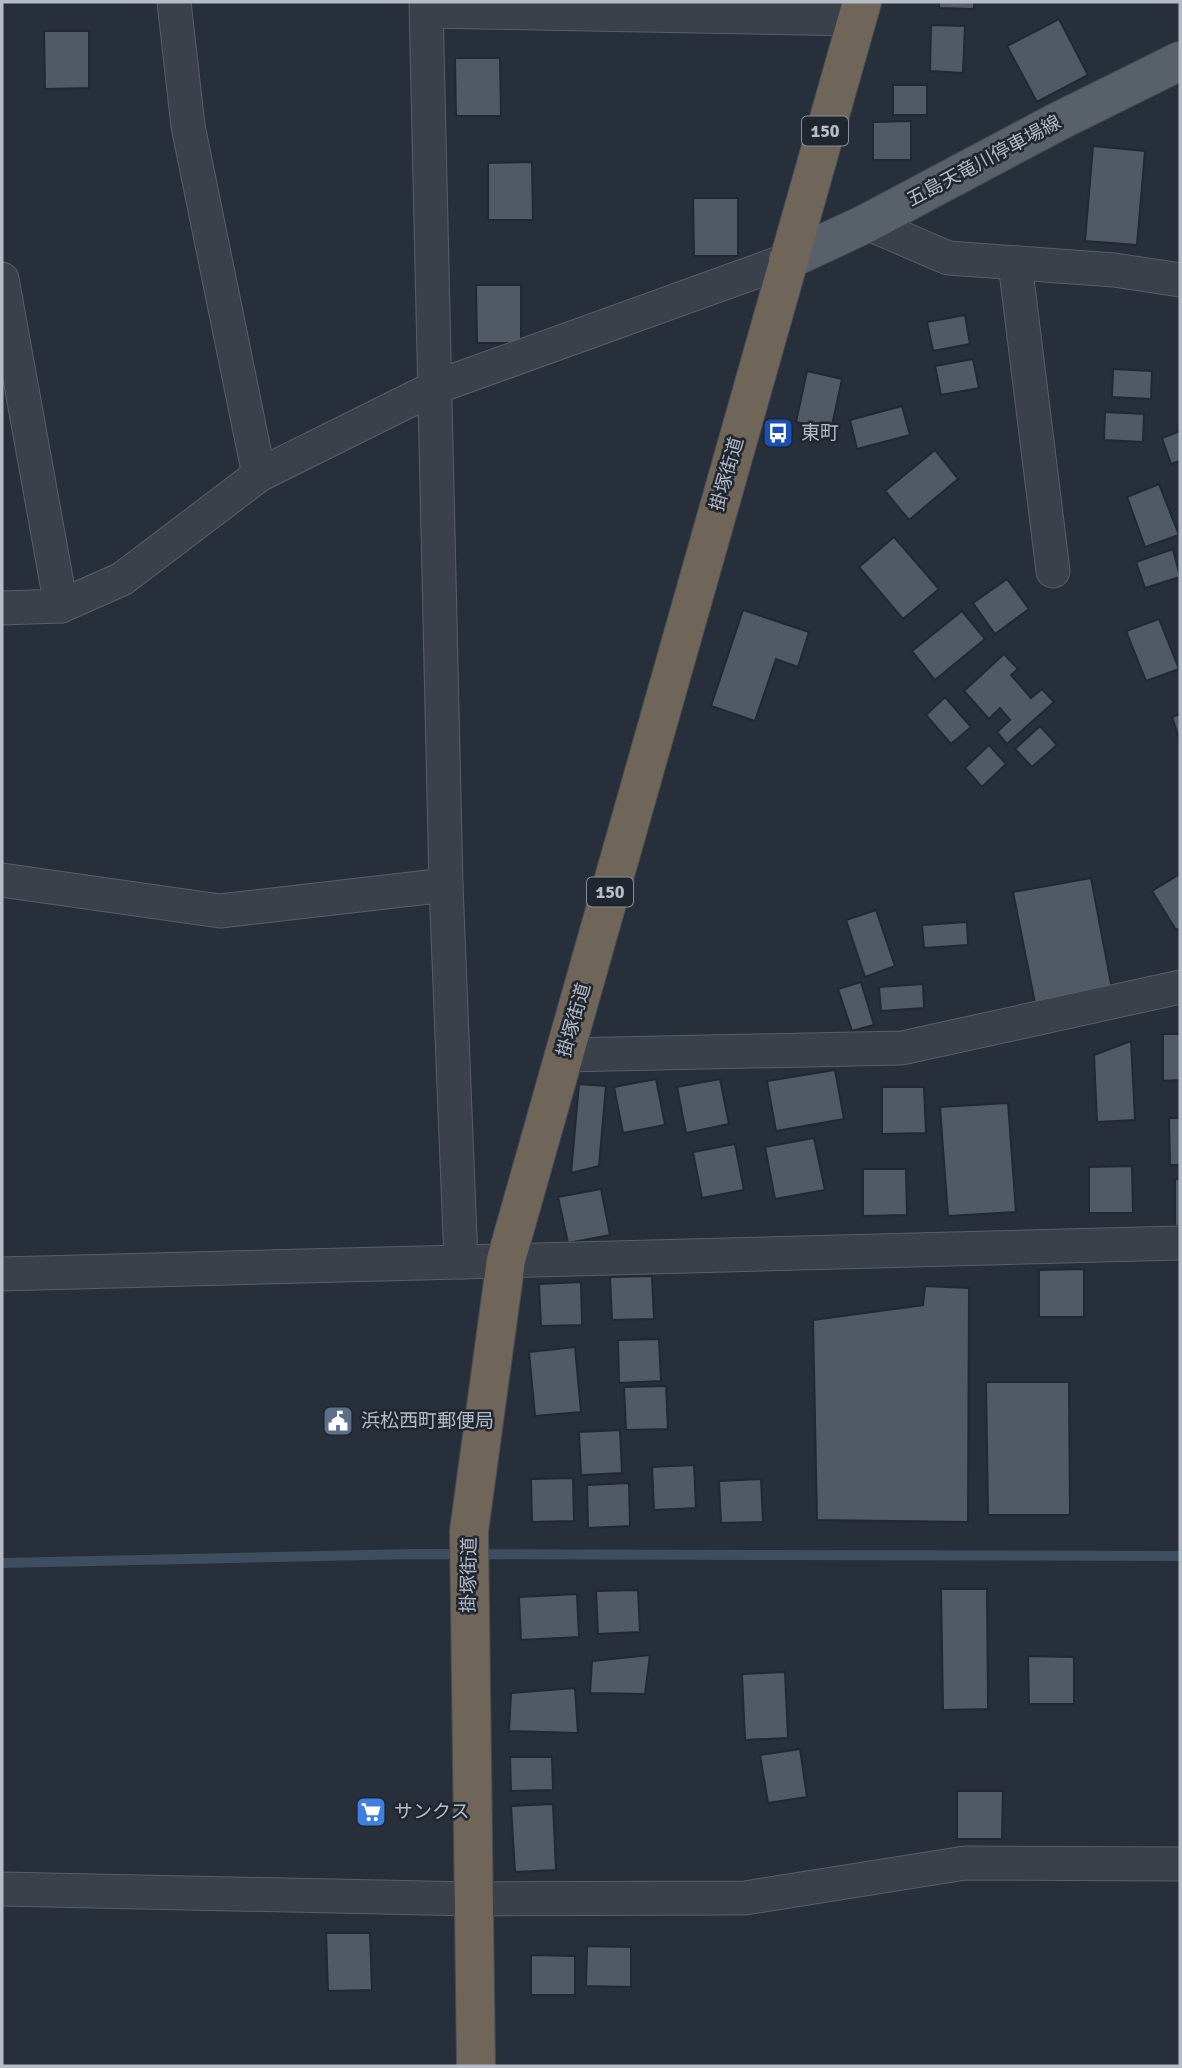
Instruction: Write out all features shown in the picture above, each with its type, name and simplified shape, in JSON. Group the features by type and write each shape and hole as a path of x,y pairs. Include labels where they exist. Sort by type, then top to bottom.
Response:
{"highway":[{"name":"掛塚街道","path":"476,2066 469,1531 506,1260 860,10"}],"main road":[{"name":"五島天竜川停車場線","path":"788,260 867,223 1180,61"}],"street":[{"path":"173,2 188,126 259,475"},
{"path":"461,1262 446,885 427,6 860,10"},
{"path":"867,223 948,258 1114,270 1180,280"},
{"path":"2,608 61,606 122,579 259,475 436,387 788,260"},
{"path":"1015,263 1053,571"},
{"path":"2,279 61,606"},
{"path":"2,880 220,911 446,885"},
{"path":"564,1055 902,1048 1180,987"},
{"path":"2,1273 1180,1243"},
{"path":"2,1889 472,1899 745,1898 965,1863 1180,1864"}],"building":[{"path":"939,2 974,2 974,9 939,8"},
{"path":"1059,19 1088,75 1037,102 1007,46"},
{"path":"931,25 965,26 963,73 930,71"},
{"path":"44,31 89,31 89,88 45,89"},
{"path":"455,58 500,58 501,116 456,116"},
{"path":"893,85 927,85 927,115 893,115"},
{"path":"911,121 911,160 873,160 873,122"},
{"path":"1093,146 1145,151 1137,245 1085,241"},
{"path":"532,162 533,220 488,220 488,163"},
{"path":"693,198 738,198 738,256 694,256"},
{"path":"476,285 521,285 521,343 477,343"},
{"path":"965,315 970,344 933,351 927,322"},
{"path":"973,359 979,388 941,395 935,366"},
{"path":"1113,369 1152,371 1151,399 1112,397"},
{"path":"807,371 842,379 831,430 796,422"},
{"path":"902,406 910,435 857,449 850,420"},
{"path":"1105,412 1144,414 1143,442 1104,440"},
{"path":"1180,431 1180,461 1171,464 1162,438"},
{"path":"935,450 958,479 909,520 885,491"},
{"path":"1159,484 1179,535 1145,547 1127,497"},
{"path":"894,537 939,589 903,619 859,567"},
{"path":"1173,549 1180,577 1145,588 1136,562"},
{"path":"1007,579 1029,609 995,634 973,603"},
{"path":"743,610 809,632 798,667 776,659 755,721 711,706"},
{"path":"962,611 985,639 935,680 912,651"},
{"path":"1159,619 1179,669 1146,681 1126,631"},
{"path":"1004,654 1018,669 1011,675 1031,698 1042,689 1054,702 1007,744 997,732 1010,720 1000,708 989,719 964,691"},
{"path":"945,697 971,727 951,744 926,715"},
{"path":"1180,714 1180,741 1172,717"},
{"path":"1040,726 1057,745 1032,767 1015,749"},
{"path":"989,745 1006,764 982,787 965,768"},
{"path":"1180,874 1180,928 1176,930 1152,891"},
{"path":"1091,878 1112,989 1035,1003 1013,892"},
{"path":"876,910 895,966 865,977 846,920"},
{"path":"967,922 968,945 924,948 922,925"},
{"path":"861,982 874,1025 852,1031 838,989"},
{"path":"923,984 924,1008 881,1011 879,987"},
{"path":"1163,1034 1180,1034 1180,1080 1163,1081"},
{"path":"1131,1041 1135,1120 1097,1122 1094,1055"},
{"path":"835,1070 844,1119 776,1131 767,1081"},
{"path":"656,1079 665,1125 623,1133 614,1087"},
{"path":"720,1079 729,1124 686,1133 677,1087"},
{"path":"579,1084 606,1086 599,1166 571,1173"},
{"path":"882,1087 924,1087 926,1133 882,1134"},
{"path":"1008,1103 1016,1212 948,1216 940,1107"},
{"path":"1169,1118 1180,1118 1180,1165 1170,1165"},
{"path":"814,1138 825,1190 775,1199 765,1147"},
{"path":"735,1144 744,1190 702,1198 693,1152"},
{"path":"1132,1166 1133,1213 1089,1213 1089,1167"},
{"path":"863,1169 906,1169 907,1215 863,1216"},
{"path":"1175,1179 1180,1179 1180,1226 1175,1226"},
{"path":"601,1189 610,1235 568,1243 558,1197"},
{"path":"1084,1269 1084,1317 1039,1317 1039,1270"},
{"path":"652,1276 654,1319 612,1320 610,1277"},
{"path":"581,1282 582,1325 541,1326 539,1284"},
{"path":"925,1286 969,1288 968,1522 817,1520 813,1320 923,1305"},
{"path":"659,1339 661,1381 619,1383 618,1340"},
{"path":"575,1347 581,1412 535,1416 529,1352"},
{"path":"986,1382 1069,1382 1070,1515 988,1515"},
{"path":"666,1386 668,1429 626,1430 624,1387"},
{"path":"620,1430 622,1473 581,1475 579,1432"},
{"path":"694,1465 696,1508 654,1510 652,1467"},
{"path":"573,1478 574,1521 532,1522 531,1479"},
{"path":"761,1479 763,1522 721,1523 719,1481"},
{"path":"629,1483 630,1526 588,1528 587,1485"},
{"path":"941,1589 987,1589 988,1709 943,1710"},
{"path":"638,1590 640,1632 598,1634 596,1591"},
{"path":"577,1594 579,1637 521,1640 519,1597"},
{"path":"650,1655 645,1694 590,1693 592,1661"},
{"path":"1028,1656 1074,1657 1074,1704 1029,1704"},
{"path":"785,1672 788,1738 745,1740 742,1674"},
{"path":"575,1688 578,1733 509,1731 511,1693"},
{"path":"800,1749 807,1797 768,1803 760,1755"},
{"path":"510,1757 552,1757 553,1790 511,1791"},
{"path":"957,1791 1003,1791 1002,1839 957,1839"},
{"path":"553,1804 556,1870 515,1872 511,1806"},
{"path":"326,1933 370,1933 372,1990 328,1991"},
{"path":"587,1946 631,1947 631,1987 586,1986"},
{"path":"531,1955 575,1956 575,1995 531,1995"}],"waterway":[{"path":"2,1563 413,1554 1180,1556"}],"place":[{"name":"東町","path":"778,433"},
{"name":"浜松西町郵便局","path":"338,1421"},
{"name":"サンクス","path":"371,1812"}]}
